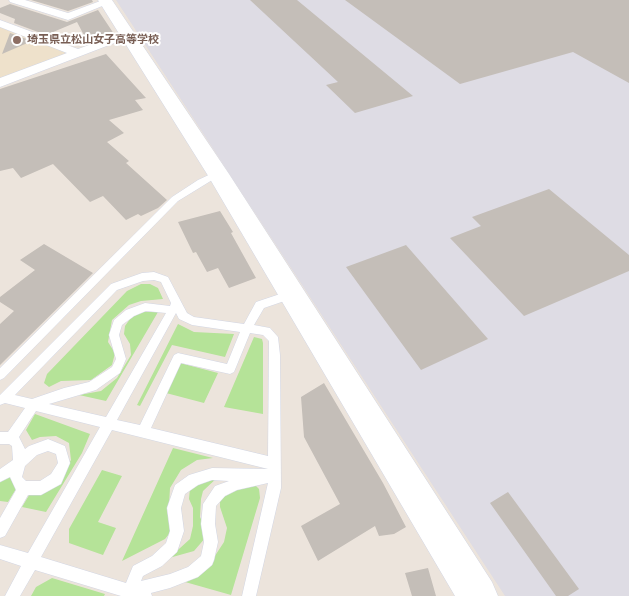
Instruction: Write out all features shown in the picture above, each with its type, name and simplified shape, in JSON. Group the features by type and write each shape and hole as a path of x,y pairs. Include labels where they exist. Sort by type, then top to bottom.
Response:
{"street":[{"path":"14,0 68,18 106,1 126,35 218,174 478,596"},
{"path":"0,23 78,53"},
{"path":"0,83 126,35"}],"lane":[{"path":"0,375 175,198 218,174"},
{"path":"2,399 114,287 142,277 154,276 165,280 174,306 183,316 192,321 266,331 274,340 274,488 249,596"},
{"path":"143,431 178,358 230,369 247,328 260,305 292,294"},
{"path":"0,476 20,463 33,450 48,445 61,450 64,456 64,463 56,479 41,488 24,488 19,484 16,477 20,463 20,447 6,438 34,404 64,393 92,386 116,370 121,359 114,335 118,323 130,313 145,308 174,306"},
{"path":"12,596 174,306"},
{"path":"2,399 34,404 143,431 274,469"},
{"path":"128,594 138,572 157,561 172,547 177,531 174,508 180,490 194,480 212,474 274,469"},
{"path":"128,594 193,572 207,560 211,542 208,524 210,504 220,491 274,469"},
{"path":"0,531 24,488"},
{"path":"0,552 128,594 144,596"}],"shaded area":[{"path":"116,0 629,0 629,596 505,596"},
{"name":"埼玉県立松山女子高等学校","path":"0,27 68,53 0,79"}],"green space":[{"path":"141,284 150,284 158,288 163,299 141,301 129,305 112,320 108,342 115,353 112,365 91,380 61,381 49,387 44,383 47,374 127,291"},
{"path":"140,312 158,312 106,401 79,395 101,391 117,378 131,355 130,344 124,334 125,326 130,319"},
{"path":"178,324 194,332 234,334 225,357 172,345 140,406 137,405"},
{"path":"254,337 262,339 263,343 263,414 224,407"},
{"path":"180,363 218,373 204,403 166,393"},
{"path":"35,414 90,434 82,453 46,512 22,507 31,492 52,488 71,460 69,443 56,436 40,437 32,440 26,430"},
{"path":"173,448 213,458 197,460 181,470 170,488 169,505 173,529 165,539 122,561"},
{"path":"102,470 122,476 98,522 116,528 103,555 69,543 69,529"},
{"path":"219,476 203,491 201,499 200,517 205,528 206,537 194,551 169,558 190,539 193,526 193,508 189,499 190,488"},
{"path":"11,477 19,484 8,502 0,501 0,479"},
{"path":"255,485 259,489 260,498 231,595 178,580 209,565 224,542 227,528 220,507 220,500 236,487"},
{"path":"52,578 105,594 104,596 31,596 36,587"}],"building":[{"path":"31,0 92,0 93,2 68,11"},
{"path":"250,0 297,0 413,96 355,113 326,85 338,82"},
{"path":"345,0 629,0 629,83 573,52 460,84"},
{"path":"10,4 67,22 98,10 114,34 87,41 77,22 46,35 14,23 15,19 0,13 0,8"},
{"path":"10,33 32,41 2,54"},
{"path":"106,54 146,98 135,100 143,110 109,120 124,133 107,142 129,161 126,163 167,200 158,208 141,216 138,214 126,220 103,196 90,202 53,164 21,178 13,168 0,171 0,89"},
{"path":"549,189 629,255 629,271 524,316 450,238 481,226 472,217"},
{"path":"220,211 233,232 231,233 256,278 229,288 218,268 207,272 196,252 193,253 178,222"},
{"path":"44,244 93,273 0,365 0,324 14,311 0,302 0,297 35,270 20,260"},
{"path":"406,245 488,339 421,370 346,267"},
{"path":"324,383 383,483 406,527 394,534 379,536 375,526 318,561 301,526 340,504 304,437 301,397"},
{"path":"508,492 579,589 568,596 556,596 490,503"},
{"path":"428,568 436,596 412,596 405,573"}],"place":[{"name":"埼玉県立松山女子高等学校","path":"17,40"}]}
